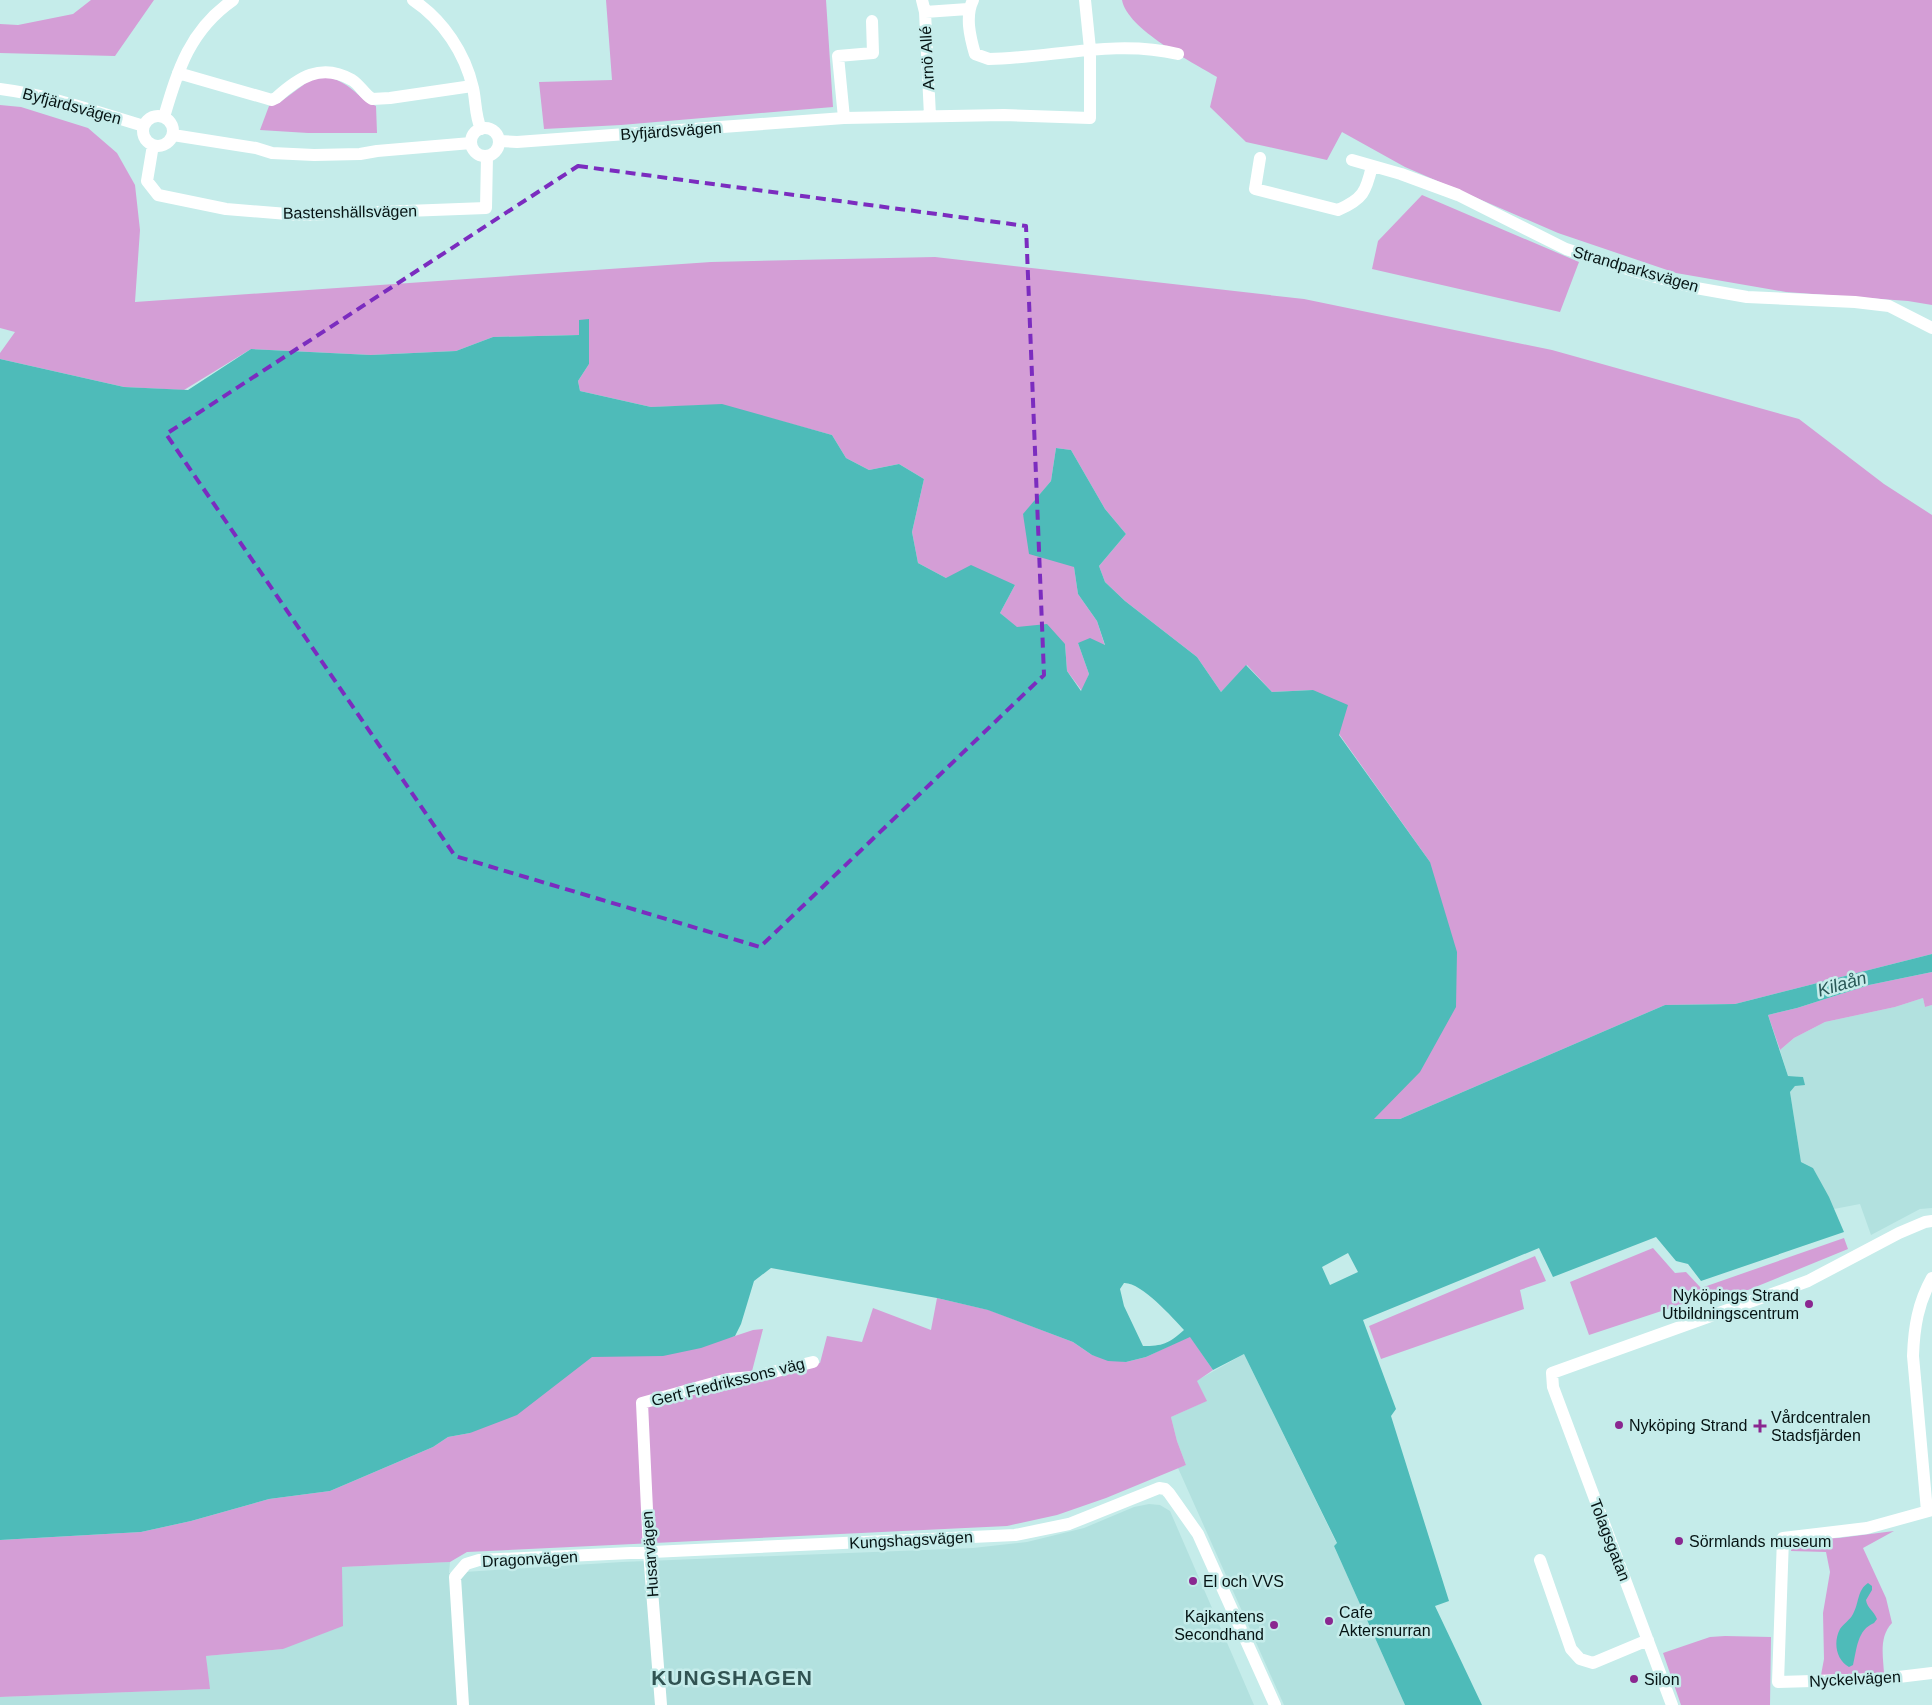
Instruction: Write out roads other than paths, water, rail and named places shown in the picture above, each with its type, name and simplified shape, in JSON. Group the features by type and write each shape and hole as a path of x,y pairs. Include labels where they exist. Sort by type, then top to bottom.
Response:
{"street":[{"path":"153,145 164,145 171,140 173,135 173,126 164,117 178,73 189,48 213,16 233,0"},
{"path":"413,0 433,16 448,34 466,65 481,129"},
{"path":"1085,0 1090,50"},
{"path":"924,6 971,4 971,42 975,54 982,58 1001,59 1090,50 1155,48 1178,54"},
{"name":"Arnö Allé","path":"924,6 930,116"},
{"path":"844,118 838,56 873,53 872,22"},
{"name":"Byfjärdsvägen","path":"499,141 517,142 844,118 1004,115 1090,118 1090,50"},
{"path":"178,73 272,100 301,77 328,73 341,75 353,81 372,99 472,86"},
{"name":"Byfjärdsvägen","path":"0,89 55,100 144,126"},
{"name":"Byfjärdsvägen","path":"153,145 144,137 144,126 154,116 164,117"},
{"path":"481,129 492,130 499,141 498,149 487,156 476,152 471,143 473,135 481,129"},
{"path":"173,135 256,148 272,153 314,155 360,154 377,150 471,143"},
{"name":"Bastenshällsvägen","path":"153,145 147,181 158,195 226,208 300,215 486,208 487,156"},
{"path":"1260,158 1254,189 1338,210 1354,202 1366,190 1372,166"},
{"name":"Strandparksvägen","path":"1352,160 1401,174 1458,195 1566,249 1634,271 1696,288 1747,297 1855,302 1889,306 1924,322 1932,328"},
{"name":"Tolagsgatan","path":"1672,1705 1553,1387 1552,1373 1808,1281 1899,1233 1932,1221"},
{"path":"1929,1511 1913,1356 1917,1314 1924,1293 1932,1278"},
{"name":"Gert Fredrikssons väg","path":"642,1403 728,1379 753,1377 813,1362"},
{"name":"Husarvägen","path":"642,1403 649,1552 661,1705"},
{"name":"Kungshagsvägen","path":"649,1552 1015,1535 1069,1524 1159,1488 1165,1489 1198,1534 1275,1705"},
{"name":"Nyckelvägen","path":"1929,1511 1867,1528 1782,1538 1778,1682 1882,1679 1932,1673"},
{"name":"Dragonvägen","path":"463,1705 455,1577 466,1564 479,1560 649,1552"},
{"path":"1540,1560 1571,1649 1580,1659 1592,1663 1648,1640"}],"water":[{"name":"Kilaån","path":"589,319 589,364 578,381 580,391 651,407 722,404 832,435 846,458 869,470 899,464 924,479 912,532 918,563 946,578 971,565 1015,585 1000,613 1017,627 1047,624 1065,644 1067,671 1081,691 1089,674 1078,643 1090,638 1105,645 1097,621 1078,594 1074,567 1029,554 1023,514 1051,481 1056,448 1071,450 1105,509 1126,534 1099,566 1105,582 1125,601 1197,657 1221,692 1246,665 1272,692 1313,690 1348,705 1339,735 1430,862 1457,952 1456,1007 1420,1072 1374,1119 1400,1119 1665,1005 1735,1004 1932,954 1932,972 1869,985 1797,1008 1768,1015 1788,1076 1803,1077 1805,1085 1795,1086 1790,1092 1801,1162 1813,1168 1829,1197 1844,1232 1701,1281 1688,1264 1676,1261 1656,1237 1553,1277 1539,1248 1363,1320 1396,1409 1391,1416 1449,1601 1435,1606 1482,1705 1405,1705 1334,1546 1337,1543 1244,1354 1213,1370 1190,1337 1146,1357 1126,1362 1108,1361 1092,1355 1073,1342 988,1310 937,1298 771,1268 754,1281 741,1324 735,1336 701,1348 663,1356 592,1357 517,1415 470,1433 448,1437 433,1447 330,1491 269,1499 191,1521 141,1532 0,1540 0,359 124,387 188,390 251,349 371,355 456,351 493,337 579,335 579,320","holes":["1348,1253 1358,1272 1330,1285 1322,1267","1124,1283 1131,1284 1148,1294 1184,1330 1165,1343 1143,1346 1124,1306 1120,1289"]},
{"path":"1868,1583 1872,1586 1872,1590 1866,1600 1877,1619 1861,1635 1853,1665 1849,1667 1841,1660 1837,1650 1838,1634 1853,1614 1860,1593"}],"place":[{"name":"Nyköpings Strand Utbildningscentrum","path":"1809,1304"},
{"name":"Nyköping Strand","path":"1619,1425"},
{"name":"Vårdcentralen Stadsfjärden","path":"1760,1426"},
{"name":"Sörmlands museum","path":"1679,1541"},
{"name":"El och VVS","path":"1193,1581"},
{"name":"Cafe Aktersnurran","path":"1329,1621"},
{"name":"Kajkantens Secondhand","path":"1274,1625"},
{"name":"Silon","path":"1634,1679"}],"district":[{"name":"KUNGSHAGEN","path":"732,1677"}]}
